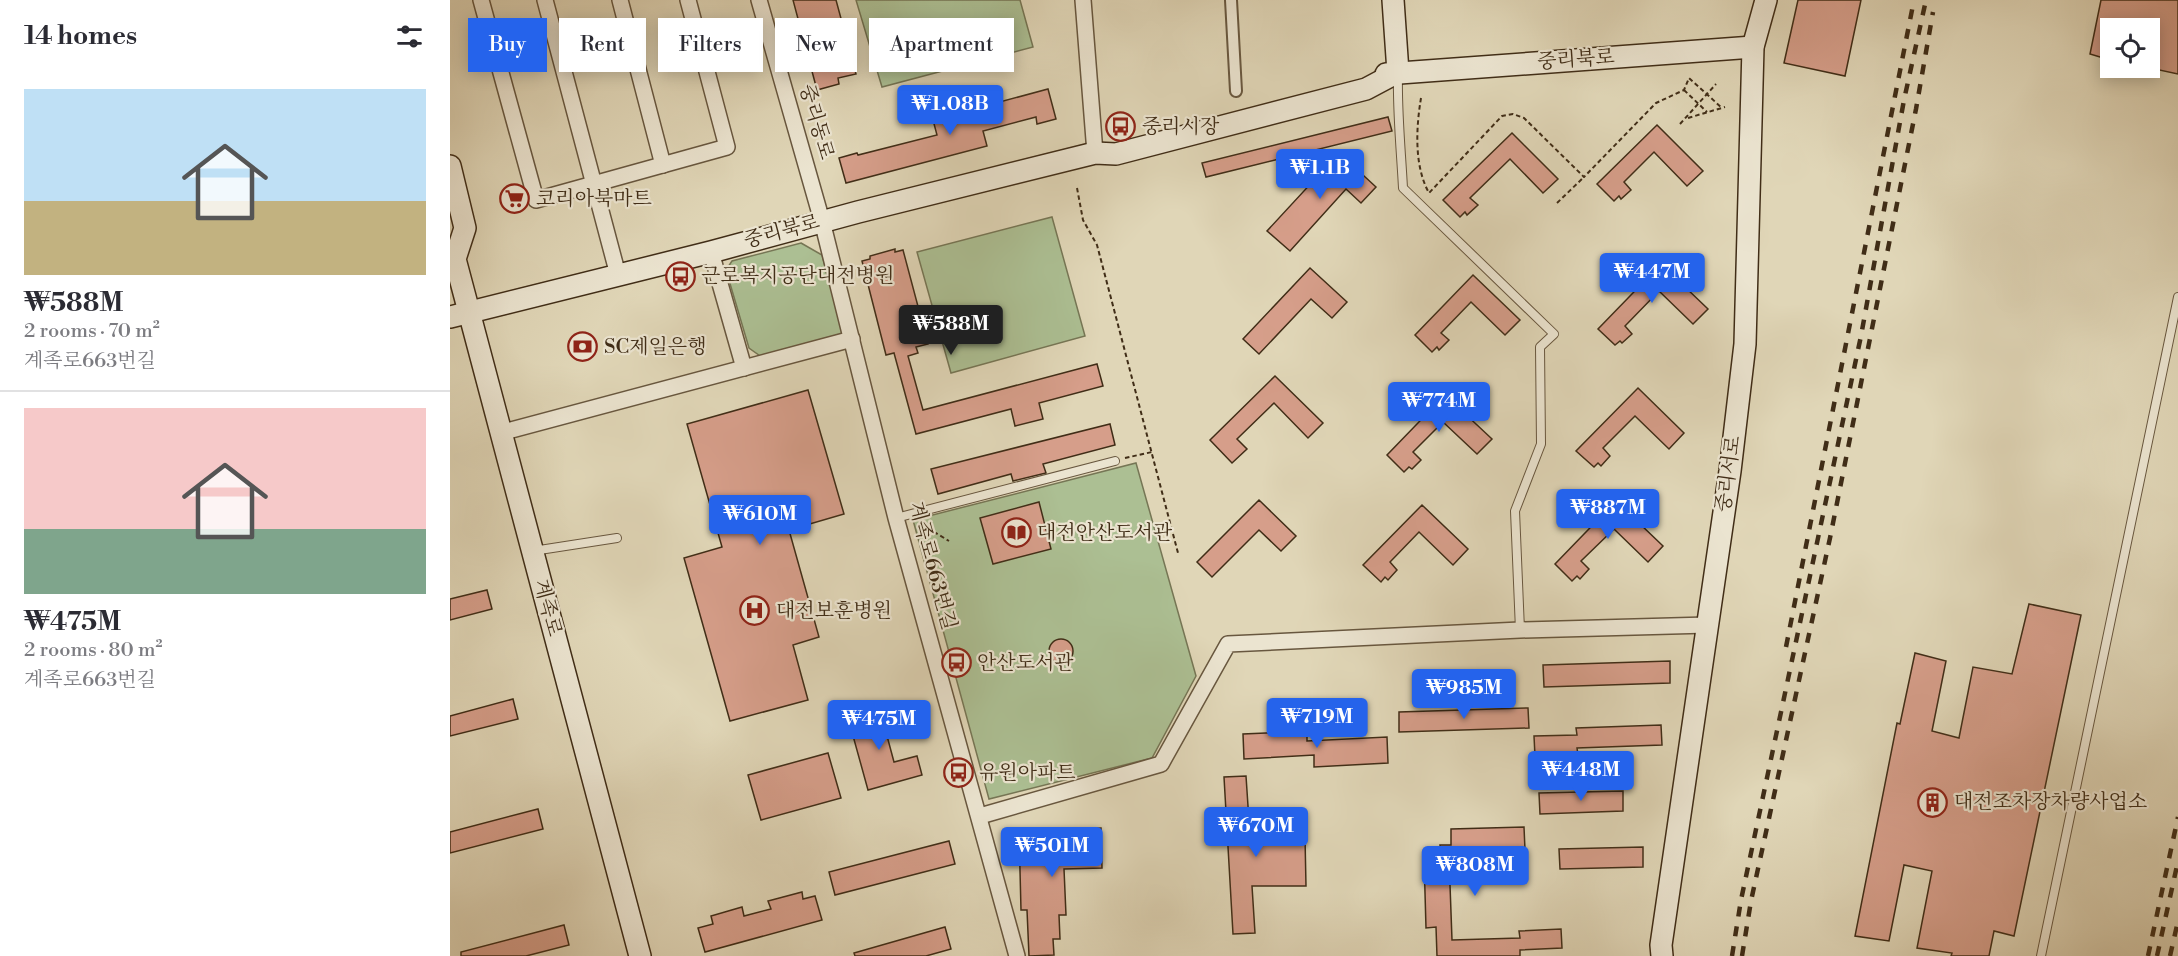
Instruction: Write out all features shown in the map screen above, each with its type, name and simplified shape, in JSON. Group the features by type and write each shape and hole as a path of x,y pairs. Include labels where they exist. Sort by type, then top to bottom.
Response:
{"main road":[{"path":"1393,0 1398,72"},
{"name":"중리서로","path":"1660,952 1730,471 1745,344 1753,47 1766,0"},
{"name":"중리북로","path":"460,315 1095,153 1116,154 1366,89 1398,72 1753,47"},
{"name":"계족로","path":"450,166 465,228 453,256 460,315 500,432 640,956"}],"street":[{"path":"481,0 536,200 727,147 688,0"},
{"path":"545,0 618,275"},
{"path":"620,0 663,165"},
{"name":"중리동로","path":"759,0 822,221"},
{"path":"1083,0 1095,153"},
{"path":"1232,0 1236,91"},
{"name":"계족로663번길","path":"822,221 896,518 1017,956"},
{"path":"711,252 744,368"},
{"path":"500,432 852,339"},
{"path":"980,816 1161,764 1228,644 1520,630 1708,625"}],"lane":[{"path":"1398,72 1397,102 1403,188 1554,334 1540,348 1541,444 1515,511 1520,630"},
{"path":"2041,956 2178,297"},
{"path":"896,518 1115,461"},
{"path":"531,551 617,538"}],"path":[{"path":"1557,203 1656,103 1684,90 1689,78 1724,108 1685,118"},
{"path":"1680,124 1716,84"},
{"path":"1684,90 1707,112"},
{"path":"1421,98 1418,120 1419,166 1422,181 1429,194 1502,116 1513,114 1524,118 1584,177"},
{"path":"1077,188 1083,220 1097,245 1178,553"},
{"path":"1115,461 1152,452"},
{"path":"916,521 949,542"}],"green space":[{"path":"856,0 1020,0 1033,47 1014,52 1014,18 869,18 869,44"},
{"path":"878,72 939,72 882,87"},
{"path":"1052,217 1085,336 951,373 917,252"},
{"path":"801,243 822,255 844,336 763,358 749,348 726,270 732,261"},
{"path":"1136,463 1196,676 1152,758 989,799 913,520"}],"building":[{"path":"793,0 836,0 841,18 798,18"},
{"path":"1798,0 1861,0 1845,76 1784,63"},
{"path":"2101,0 2178,0 2178,74 2160,70 2160,18 2100,18 2100,57 2090,54"},
{"path":"812,72 855,72 856,74 838,78 839,84 817,90"},
{"path":"1048,89 1056,119 1037,124 1036,117 983,131 987,146 846,183 839,158 937,135 933,120"},
{"path":"1388,117 1392,131 1206,177 1202,163"},
{"path":"1657,125 1703,171 1687,186 1654,152 1624,182 1631,190 1621,199 1619,196 1614,201 1597,184"},
{"path":"1512,133 1558,179 1543,193 1510,159 1470,198 1478,205 1467,215 1465,212 1460,217 1443,200"},
{"path":"1339,153 1376,187 1361,203 1346,189 1290,251 1267,231"},
{"path":"895,249 895,252 903,250 928,344 916,347 918,353 908,356 923,410 1097,364 1103,386 1039,403 1043,419 1015,426 1011,409 916,434 894,353 886,355 862,261 870,259 870,256"},
{"path":"1661,264 1708,309 1693,324 1659,291 1625,326 1632,334 1622,343 1620,341 1615,345 1598,329"},
{"path":"1310,268 1347,302 1332,318 1311,299 1259,354 1243,339"},
{"path":"1473,275 1520,320 1505,335 1471,302 1441,333 1449,340 1439,350 1437,347 1432,352 1415,335"},
{"path":"1275,376 1323,423 1308,438 1274,403 1237,439 1247,449 1232,463 1210,440"},
{"path":"1638,388 1684,433 1669,449 1635,416 1603,448 1610,456 1601,466 1598,463 1594,467 1576,451"},
{"path":"808,390 844,514 789,530 819,637 793,645 808,700 730,721 684,558 722,547 687,424"},
{"path":"1445,395 1492,439 1477,454 1443,422 1413,452 1421,460 1412,469 1409,467 1404,472 1387,455"},
{"path":"1110,424 1115,445 1043,464 1046,473 1013,481 1011,474 938,494 931,469"},
{"path":"1259,500 1296,536 1281,551 1259,530 1212,577 1197,562"},
{"path":"1616,501 1663,546 1648,562 1614,529 1581,561 1589,569 1580,579 1577,576 1572,581 1555,564"},
{"name":"대전안산도서관","path":"1039,502 1051,549 993,564 980,518"},
{"path":"1422,505 1468,549 1453,565 1419,532 1390,562 1397,570 1388,580 1385,577 1381,582 1363,565"},
{"path":"487,590 492,609 450,620 450,599"},
{"path":"2029,604 2081,615 2014,936 1994,931 1989,956 1951,956 1952,953 1917,948 1932,871 1904,865 1889,941 1855,936 1897,723 1900,724 1915,653 1946,661 1932,731 1959,738 1973,667 2012,674"},
{"path":"1061,639 1070,642 1073,651 1070,660 1061,663 1052,660 1049,651 1052,642"},
{"path":"1670,661 1670,683 1544,687 1543,665"},
{"path":"513,699 518,719 450,736 450,716"},
{"path":"879,706 894,762 917,756 922,775 868,790 847,714"},
{"path":"1528,708 1529,728 1399,732 1399,712"},
{"path":"1661,725 1662,745 1577,748 1578,755 1535,756 1534,736 1577,735 1576,728"},
{"path":"1307,731 1307,741 1387,737 1388,763 1314,767 1314,755 1244,759 1243,734"},
{"path":"828,753 841,798 761,820 748,775"},
{"path":"1246,776 1250,836 1305,837 1306,886 1252,886 1255,933 1233,934 1224,777"},
{"path":"1623,791 1623,811 1540,814 1539,793"},
{"path":"538,809 543,829 450,853 450,832"},
{"path":"1524,827 1525,850 1455,852 1455,857 1449,857 1452,940 1520,938 1519,931 1561,929 1562,948 1520,950 1520,956 1437,956 1436,927 1426,928 1424,857 1441,856 1440,845 1451,845 1451,829"},
{"path":"1101,828 1102,868 1064,869 1066,915 1059,915 1060,939 1053,939 1054,955 1029,956 1027,910 1021,910 1019,831"},
{"path":"949,841 955,864 835,895 829,872"},
{"path":"1643,847 1643,867 1560,869 1559,849"},
{"path":"802,892 803,899 815,896 822,920 705,952 698,928 713,924 711,916 742,907 744,916 771,909 768,901"},
{"path":"564,925 569,945 526,956 461,956 461,952"},
{"path":"945,927 951,949 926,956 855,956 854,953"}],"railway":[{"path":"1786,647 1914,0"},
{"path":"1732,956 1741,900 1861,336 1904,100 1926,0"},
{"path":"1742,956 1751,901 1830,538 1916,109 1933,12"},
{"path":"2148,956 2178,817"},
{"path":"2157,956 2178,861"},
{"path":"2170,956 2178,921"}],"place":[{"name":"중리시장","path":"1121,127"},
{"name":"코리아북마트","path":"515,199"},
{"name":"근로복지공단대전병원","path":"680,276"},
{"name":"SC제일은행","path":"583,347"},
{"name":"대전안산도서관","path":"1016,533"},
{"name":"대전보훈병원","path":"755,611"},
{"name":"안산도서관","path":"956,663"},
{"name":"유원아파트","path":"958,773"},
{"name":"대전조차장차량사업소","path":"1933,802"}]}
